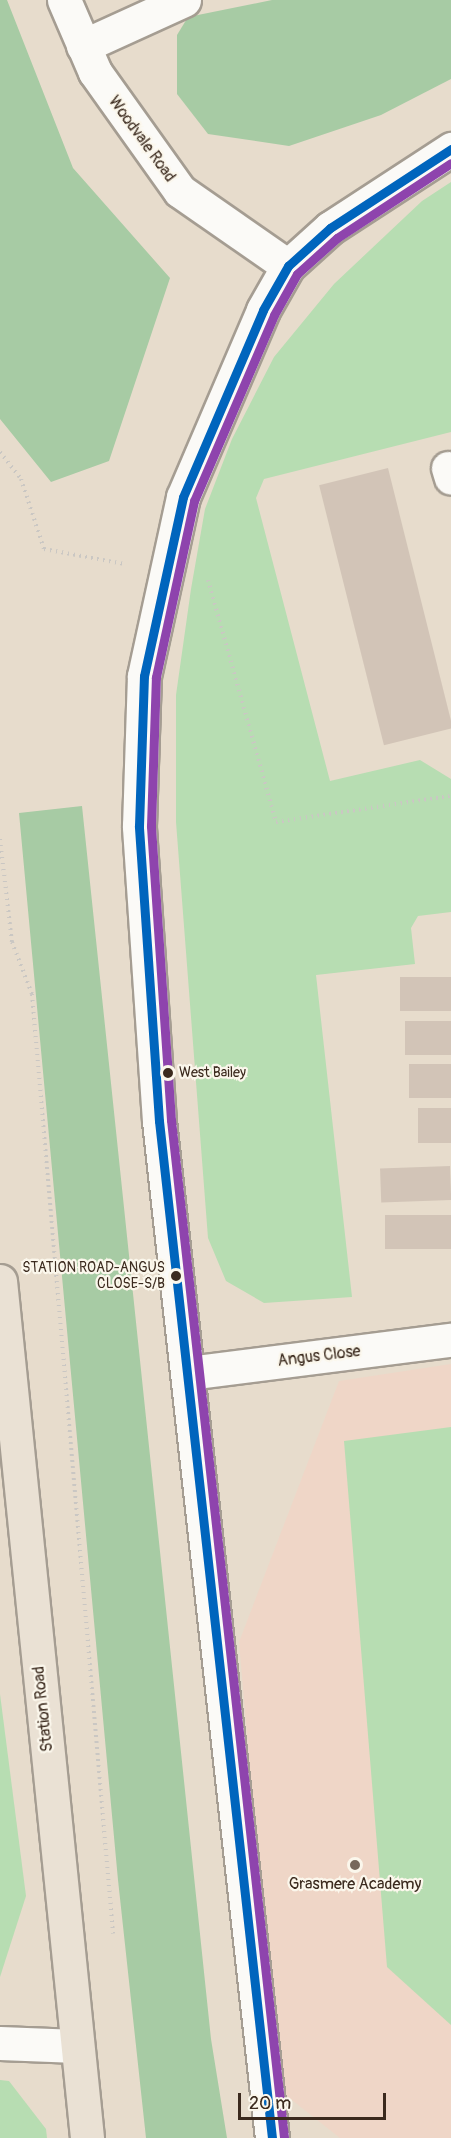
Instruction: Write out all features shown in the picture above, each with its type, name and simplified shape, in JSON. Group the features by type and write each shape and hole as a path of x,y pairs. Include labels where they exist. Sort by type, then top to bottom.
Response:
{"main road":[{"name":"Station Road","path":"0,1281 87,2138"}],"street":[{"name":"Woodvale Road","path":"64,0 82,45 138,139 180,191 288,266"},
{"path":"82,45 184,0"},
{"path":"272,2138 159,1121 139,826 144,676 163,571 183,497 212,424 288,266 330,228 451,149"},
{"name":"Angus Close","path":"188,1373 451,1340"},
{"path":"0,2043 77,2046"}],"path":[{"path":"0,452 21,479 44,549 212,581 276,822 451,796"},
{"path":"0,838 12,942 32,994 113,1939"}],"shaded area":[{"name":"Grasmere Academy","path":"451,1364 451,2138 340,2138 278,2089 239,1642 339,1381"}],"green space":[{"path":"0,0 7,0 73,168 170,278 109,461 51,482 0,419"},
{"path":"272,0 451,0 451,79 381,115 289,146 208,134 177,94 177,35 188,17"},
{"path":"451,182 451,432 264,479 256,498 330,781 420,760 451,779 451,912 418,916 411,928 415,964 316,975 352,1297 264,1303 226,1281 208,1238 176,822 176,695 191,589 205,509 232,439 274,357 334,284 422,201"},
{"path":"82,806 211,2039 227,2138 146,2138 118,1880 19,813"},
{"path":"451,1427 451,2025 387,1967 344,1441"},
{"path":"0,1694 26,1896 0,1977"},
{"path":"0,2080 9,2081 46,2129 47,2138 0,2138"}],"building":[{"path":"388,468 451,721 451,728 384,745 319,485"},
{"path":"400,977 451,977 451,1011 400,1011"},
{"path":"405,1021 451,1021 451,1055 405,1055"},
{"path":"409,1064 451,1064 451,1098 409,1098"},
{"path":"418,1108 451,1108 451,1143 418,1143"},
{"path":"450,1166 451,1200 381,1202 380,1168"},
{"path":"385,1215 451,1215 451,1249 385,1249"}],"transit line":[{"path":"272,2138 159,1121 139,826 144,676 183,497 263,310 288,266 330,228 451,149"},
{"path":"284,2137 171,1120 151,826 156,677 194,501 274,315 297,274 337,238 451,163"}],"place":[{"name":"West Bailey","path":"168,1073"},
{"name":"STATION ROAD-ANGUS CLOSE-S/B","path":"176,1276"},
{"name":"Grasmere Academy","path":"355,1865"}]}
